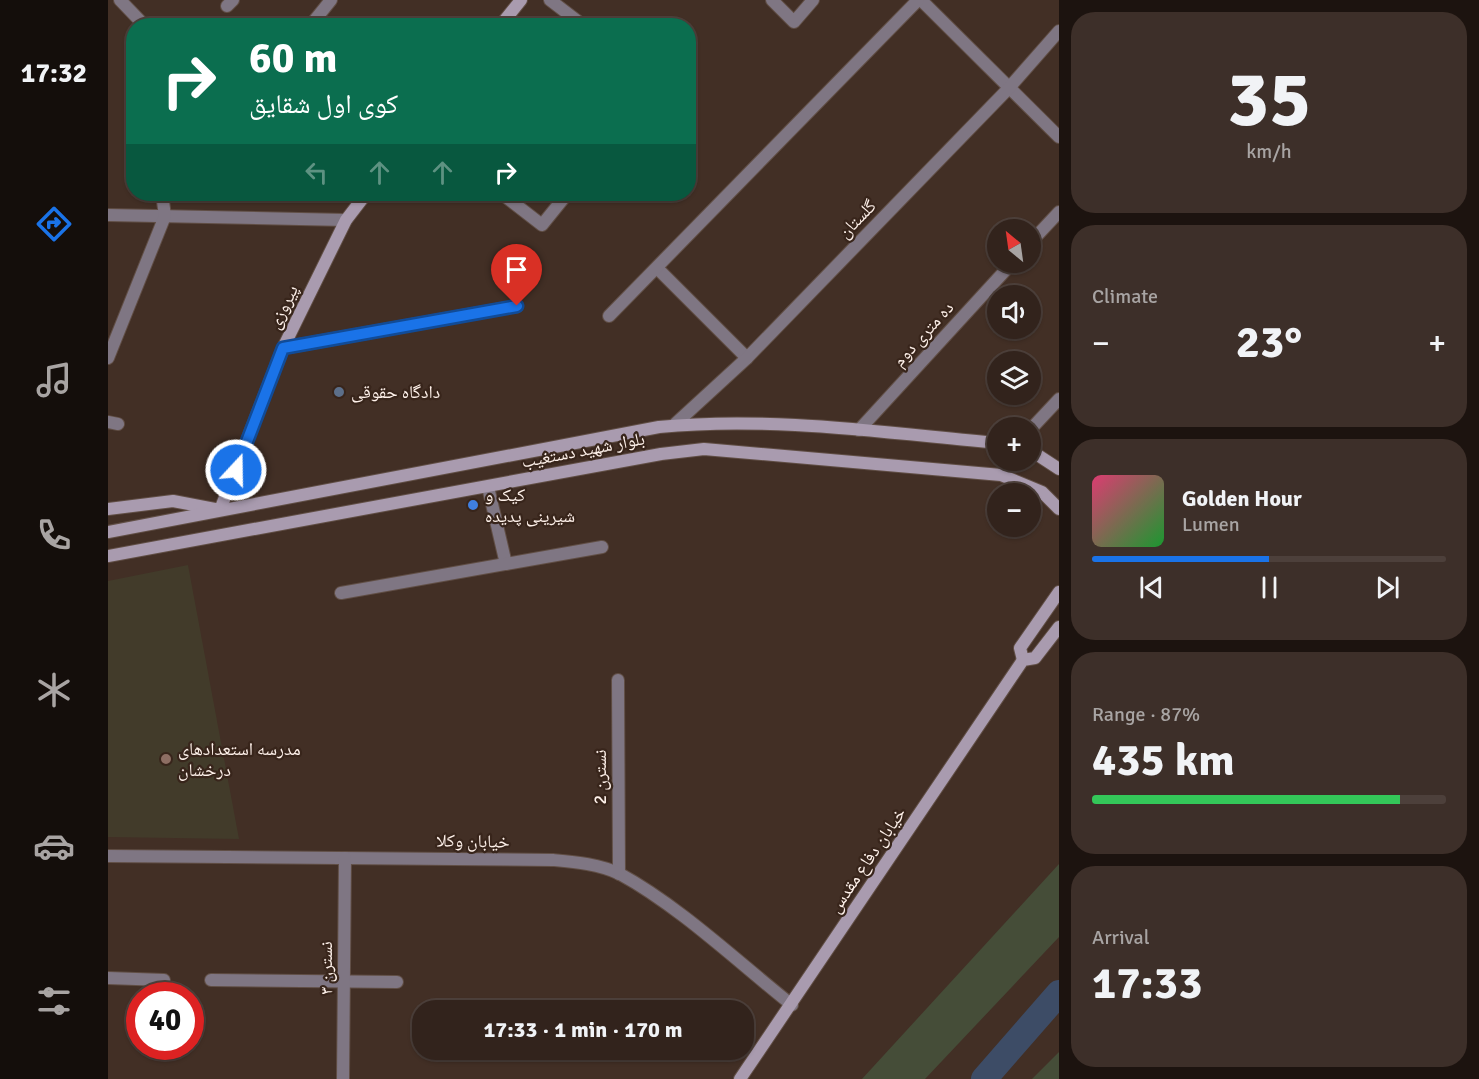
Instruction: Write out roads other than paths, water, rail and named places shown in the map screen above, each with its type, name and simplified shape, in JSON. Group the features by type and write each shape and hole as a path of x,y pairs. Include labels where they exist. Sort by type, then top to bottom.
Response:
{"main road":[{"path":"506,18 521,0"},
{"name":"پیروزی","path":"220,510 283,348 346,220 361,201"},
{"name":"بلوار شهید دستغیب","path":"108,532 674,425 712,422 859,430 987,442"},
{"name":"بلوار شهید دستغیب","path":"108,556 661,454 704,449 1001,474 1042,492 1059,509"},
{"path":"1041,457 1059,469"},
{"path":"108,509 173,501 220,510"},
{"name":"خیابان دفاع مقدس","path":"1023,660 1020,648 1059,592"},
{"name":"خیابان دفاع مقدس","path":"740,1079 1023,660 1035,658 1059,627"}],"street":[{"path":"120,0 137,18"},
{"path":"316,18 331,0"},
{"path":"550,0 572,18"},
{"path":"772,0 794,22 813,0"},
{"path":"609,316 920,0 1059,137"},
{"name":"گلستان","path":"674,425 747,358 1008,89 1059,31"},
{"path":"108,358 165,216 163,201"},
{"path":"511,201 542,225 561,201"},
{"path":"1041,231 1059,212"},
{"path":"108,215 346,220"},
{"path":"658,268 747,358"},
{"name":"ده متری دوم","path":"859,430 1003,273"},
{"path":"283,348 517,306"},
{"path":"1041,418 1059,399"},
{"path":"488,487 506,564"},
{"path":"341,593 602,547"},
{"name":"نسترن 2","path":"618,680 619,874"},
{"name":"خیابان وکلا","path":"108,856 553,860 590,864 619,874 670,908 792,1005"},
{"name":"نسترن ۳","path":"344,1079 345,858"},
{"path":"108,978 164,980"},
{"path":"211,980 397,982"}],"waterway":[{"path":"984,1079 1059,993"}],"place":[{"name":"دادگاه حقوقی","path":"339,392"},
{"name":"کیک و شیرینی پدیده","path":"473,505"},
{"name":"مدرسه استعدادهای درخشان","path":"166,759"}]}
